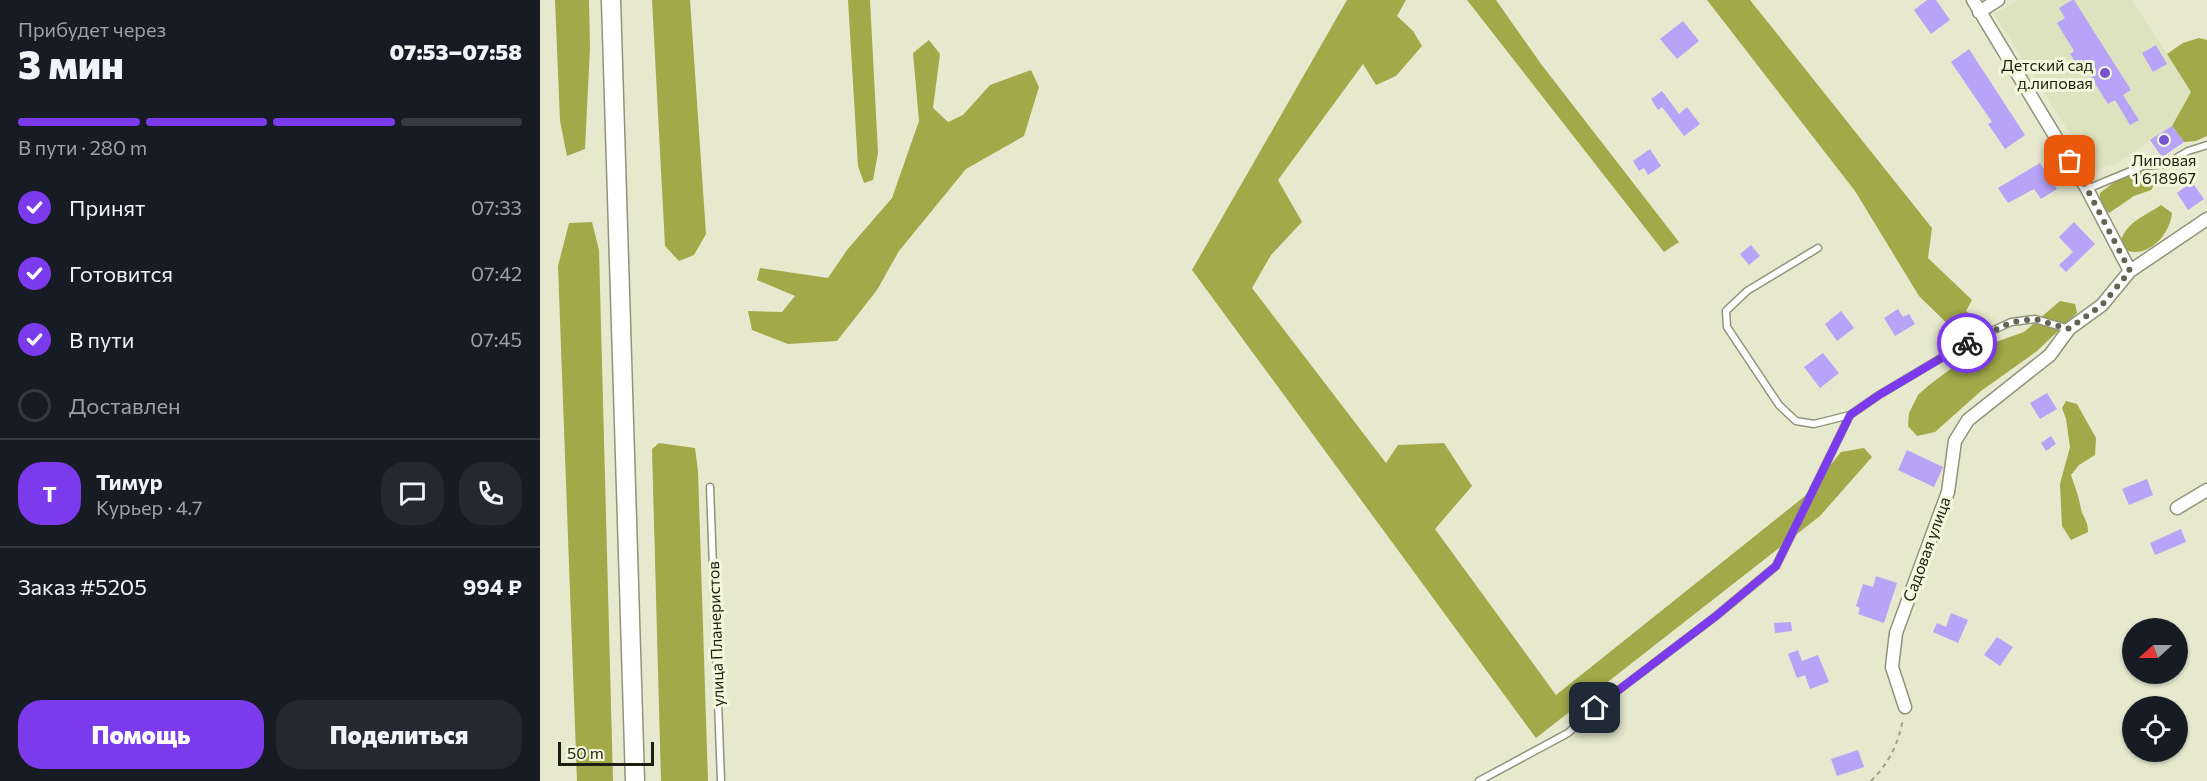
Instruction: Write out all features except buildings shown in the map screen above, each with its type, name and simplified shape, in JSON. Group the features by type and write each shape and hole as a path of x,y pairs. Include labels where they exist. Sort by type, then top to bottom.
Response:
{"main road":[{"path":"611,0 635,781"}],"street":[{"path":"1973,0 2087,189 2130,271"},
{"path":"1979,12 1998,0"},
{"name":"Садовая улица","path":"1905,707 1892,667 1896,633 1948,492 1955,441 1968,420 2050,355 2068,329 2102,305 2130,271 2207,219"},
{"path":"2177,508 2207,490"}],"lane":[{"path":"2087,189 2143,166 2166,164 2188,151 2207,145"},
{"path":"1818,248 1748,291 1726,311 1726,327 1779,405 1796,421 1814,424 1850,415 1966,343 2012,322 2035,319 2068,329"},
{"path":"1479,781 1568,733 1595,708 1716,616 1776,566 1850,415"},
{"name":"улица Планеристов","path":"710,487 721,781"}],"path":[{"path":"1871,781 1893,752 1901,735 1905,707"}],"shaded area":[{"name":"Детский сад д.липовая","path":"2018,0 2132,0 2191,92 2172,126 2115,164 2093,170 1994,14"}],"green space":[{"path":"555,0 589,0 590,48 585,149 567,156 560,121"},
{"path":"652,0 690,0 706,234 694,255 679,261 665,246"},
{"path":"848,0 870,0 878,153 873,180 864,183 858,166"},
{"path":"1347,0 1406,0 1397,16 1413,31 1422,46 1396,76 1376,85 1363,64 1278,180 1302,222 1271,255 1252,288 1386,463 1398,445 1444,443 1472,486 1435,529 1556,695 1805,496 1841,452 1864,448 1872,457 1820,516 1536,738 1192,270"},
{"path":"1467,0 1496,0 1541,64 1679,242 1664,252"},
{"path":"1707,0 1750,0 1932,228 1928,258 1972,300 1966,311 1982,325 1962,338 1919,296 1855,191"},
{"path":"2199,38 2207,40 2207,136 2196,141 2184,142 2172,126 2191,92 2167,54 2183,43"},
{"path":"929,40 940,54 933,108 948,122 963,115 990,85 1031,70 1039,87 1024,136 966,169 899,251 877,290 837,341 788,344 752,330 748,311 782,312 795,296 757,280 760,268 828,278 847,250 892,198 919,121 913,53"},
{"path":"2140,172 2149,172 2157,180 2151,190 2134,196 2109,213 2103,207 2100,193 2117,180"},
{"path":"2161,205 2172,213 2163,236 2150,248 2142,251 2125,250 2121,240 2128,228"},
{"path":"592,222 599,250 613,781 577,781 558,266 569,223"},
{"path":"2060,301 2075,304 2077,313 2037,351 1981,391 1935,432 1917,436 1908,426 1909,413 1918,395 1929,385 1979,348 2024,332"},
{"path":"2066,401 2077,404 2096,438 2095,455 2079,465 2071,475 2088,532 2071,540 2062,526 2060,484 2070,447 2062,408"},
{"path":"659,443 695,448 698,471 708,781 661,781 652,449"}],"way so far":[{"path":"1967,343 2012,322 2035,319 2068,329 2102,305 2130,271 2070,161"}],"place":[{"name":"Детский сад д.липовая","path":"2105,73"},
{"name":"Липовая 1 618967","path":"2164,140"}],"route":[{"path":"1595,708 1716,616 1776,566 1850,415 1879,395 1967,343"}]}
